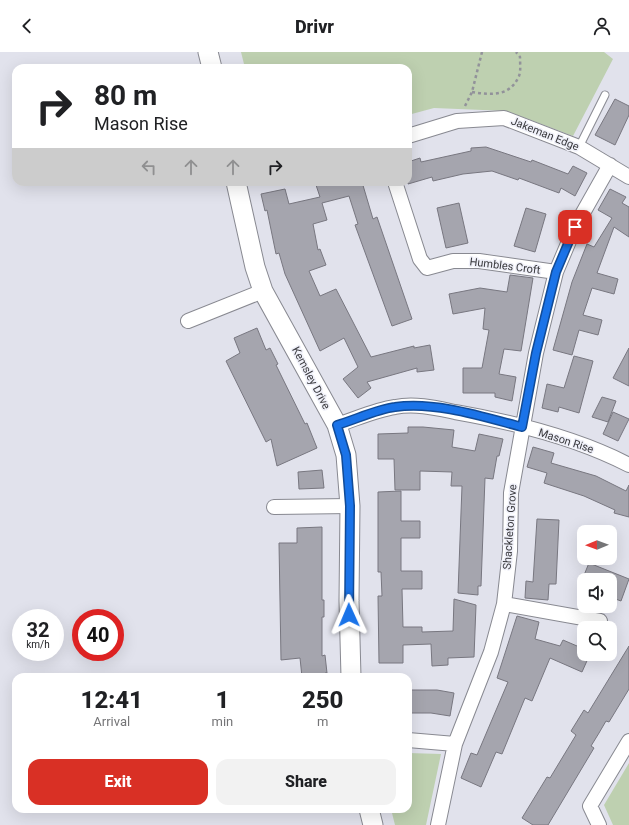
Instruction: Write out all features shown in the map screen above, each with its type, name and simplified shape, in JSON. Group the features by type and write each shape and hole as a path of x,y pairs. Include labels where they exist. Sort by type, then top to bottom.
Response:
{"street":[{"path":"208,52 211,64"},
{"name":"Jakeman Edge","path":"412,135 457,122 504,118 579,147 629,176"},
{"name":"Shackleton Grove","path":"438,825 455,744 491,652 504,604 510,551 511,492 536,353 556,272 575,227 610,165"},
{"name":"Kemsley Drive","path":"237,186 255,267 264,291 337,425 346,455 350,506 349,601 351,673"},
{"name":"Humbles Croft","path":"396,186 420,259 427,268 453,261 479,261 556,272"},
{"path":"188,321 264,291"},
{"name":"Mason Rise","path":"337,425 395,407 427,406 476,415 522,427 592,448 628,461"},
{"path":"274,508 350,506"},
{"path":"504,604 600,621"},
{"path":"412,740 455,744"},
{"path":"599,825 590,806 629,741"},
{"path":"370,813 373,825"}],"lane":[{"path":"579,147 606,95"}],"path":[{"path":"457,122 472,92 482,52"},
{"path":"472,92 494,95 508,91 520,76 520,57 516,52"}],"green space":[{"path":"241,52 604,52 613,59 573,136 507,111 434,108 412,114 412,64 244,64"},
{"path":"412,753 441,754 426,825 395,825 392,813 412,813"},
{"path":"629,763 629,825 613,825 604,805"}],"building":[{"path":"615,99 629,106 629,115 615,145 595,135"},
{"path":"486,147 531,162 532,160 568,174 573,166 587,173 575,196 561,188 559,193 519,178 518,180 492,171 463,174 433,181 432,177 412,183 412,161 420,158 421,162 471,151 471,148"},
{"path":"316,186 363,186 373,219 377,217 412,319 392,326 355,225 358,224 349,196 322,203 327,220 313,224 318,250 320,249 326,265 309,271 320,296 336,289 371,357 414,346 414,348 430,345 434,370 417,372 417,368 367,382 371,388 358,398 343,379 358,367 344,338 320,351 285,274 279,253 276,254 267,210 265,211 261,194 285,189 289,204 320,197"},
{"path":"610,189 626,197 622,203 629,207 629,237 614,227 597,273 618,279 614,294 592,288 583,315 602,320 598,335 579,330 572,355 553,350 572,282 587,244 594,247 612,218 598,210"},
{"path":"459,203 468,243 446,248 437,208"},
{"path":"526,208 546,214 535,252 514,246"},
{"path":"510,275 533,278 521,351 504,349 499,374 516,377 512,401 495,397 495,393 463,393 463,368 482,368 489,330 483,329 485,308 453,314 449,294 480,288 507,292"},
{"path":"257,328 266,350 270,348 278,364 276,365 305,424 307,423 317,448 277,466 271,439 266,442 226,361 240,353 234,338"},
{"path":"629,348 629,386 613,378"},
{"path":"574,356 593,361 579,413 559,407 558,412 542,408 547,384 564,388"},
{"path":"602,397 616,401 608,422 592,417"},
{"path":"613,412 629,419 618,441 603,434"},
{"path":"408,427 454,430 452,447 475,451 479,434 503,439 499,456 497,456 493,479 485,478 481,586 478,586 478,595 458,593 462,486 451,486 452,472 420,471 420,490 395,490 394,459 378,459 378,434 408,433"},
{"path":"533,447 554,453 551,463 596,476 626,491 629,485 629,517 614,513 615,510 584,496 544,483 547,473 527,467"},
{"path":"322,470 324,488 299,489 298,472"},
{"path":"401,491 401,521 420,521 420,538 401,538 401,571 422,571 422,589 402,589 403,627 422,627 422,632 453,631 454,599 476,605 474,657 448,658 448,665 432,666 431,644 403,645 403,663 379,663 378,596 382,596 381,572 378,572 378,492"},
{"path":"537,519 559,520 556,584 549,584 548,600 525,598 526,581 533,582"},
{"path":"322,527 322,600 324,600 324,617 322,617 322,656 325,655 327,673 302,673 300,658 281,660 279,543 297,543 297,528"},
{"path":"588,565 594,565 614,573 585,573"},
{"path":"617,574 629,579 621,601 617,600"},
{"path":"517,616 539,622 535,639 560,646 563,640 577,646 577,661 587,661 582,672 550,658 532,701 525,698 502,754 496,752 481,787 461,778 471,753 477,755 508,682 497,678"},
{"path":"629,646 629,689 609,722 606,721 591,746 594,748 548,825 533,825 522,818 547,777 550,778 576,735 571,731 584,710 588,713"},
{"path":"412,690 437,690 454,693 450,716 431,713 412,713"}],"route":[{"path":"349,615 350,506 346,455 337,425 395,407 427,406 476,415 522,427 536,353 556,272 575,227"}]}
